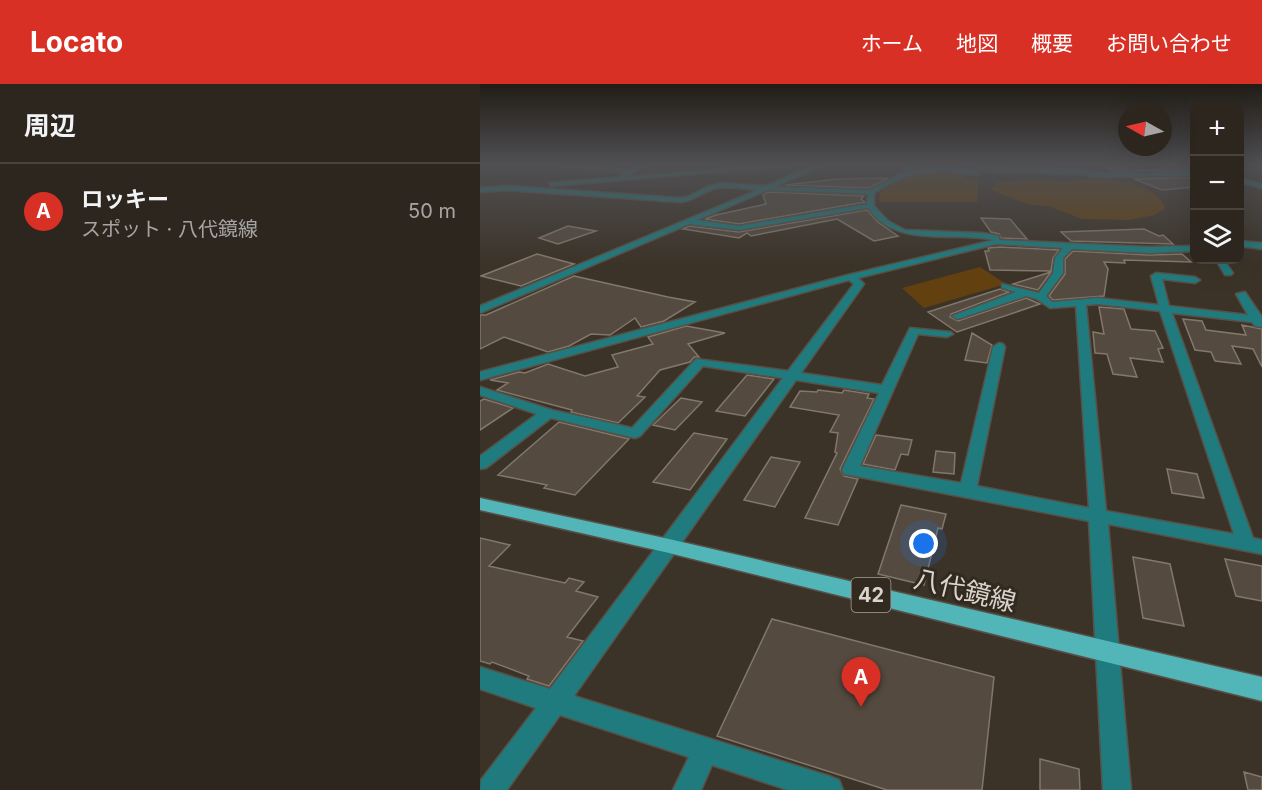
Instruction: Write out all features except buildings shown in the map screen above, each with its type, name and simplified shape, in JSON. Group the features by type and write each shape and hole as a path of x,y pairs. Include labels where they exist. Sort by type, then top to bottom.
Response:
{"main road":[{"name":"八代鏡線","path":"480,504 669,546 1262,689"}],"street":[{"path":"635,197 681,200 693,197"},
{"path":"480,310 748,197"},
{"path":"871,197 870,206 880,218 898,230 981,235 1007,242"},
{"path":"688,222 739,228 870,206"},
{"path":"1244,240 1249,237"},
{"path":"480,376 976,246 1007,242 1149,250 1190,248"},
{"path":"1244,243 1262,246"},
{"path":"1041,297 1058,273 1059,258 1070,246"},
{"path":"1222,264 1228,273"},
{"path":"1196,280 1156,276 1165,309 1254,546"},
{"path":"491,790 858,284 851,278"},
{"path":"1005,286 1041,297 1050,305 1098,301 1260,322"},
{"path":"957,316 1024,293"},
{"path":"1241,294 1260,322"},
{"path":"480,298 501,302"},
{"path":"1081,303 1117,790"},
{"path":"947,334 914,330 850,470 968,490 1254,546"},
{"path":"968,490 999,347"},
{"path":"480,391 548,413 635,433 700,362 887,390"},
{"path":"480,464 548,413"},
{"path":"480,678 829,790"},
{"path":"687,790 706,750"}],"shaded area":[{"path":"880,197 977,197 977,202 879,202"},
{"path":"1009,197 1158,197 1165,209 1154,215 1129,220 1082,219 1048,206 1030,205"},
{"path":"980,267 1006,284 924,308 902,288"}],"place":[{"name":"ロッキー","path":"861,707"}]}
